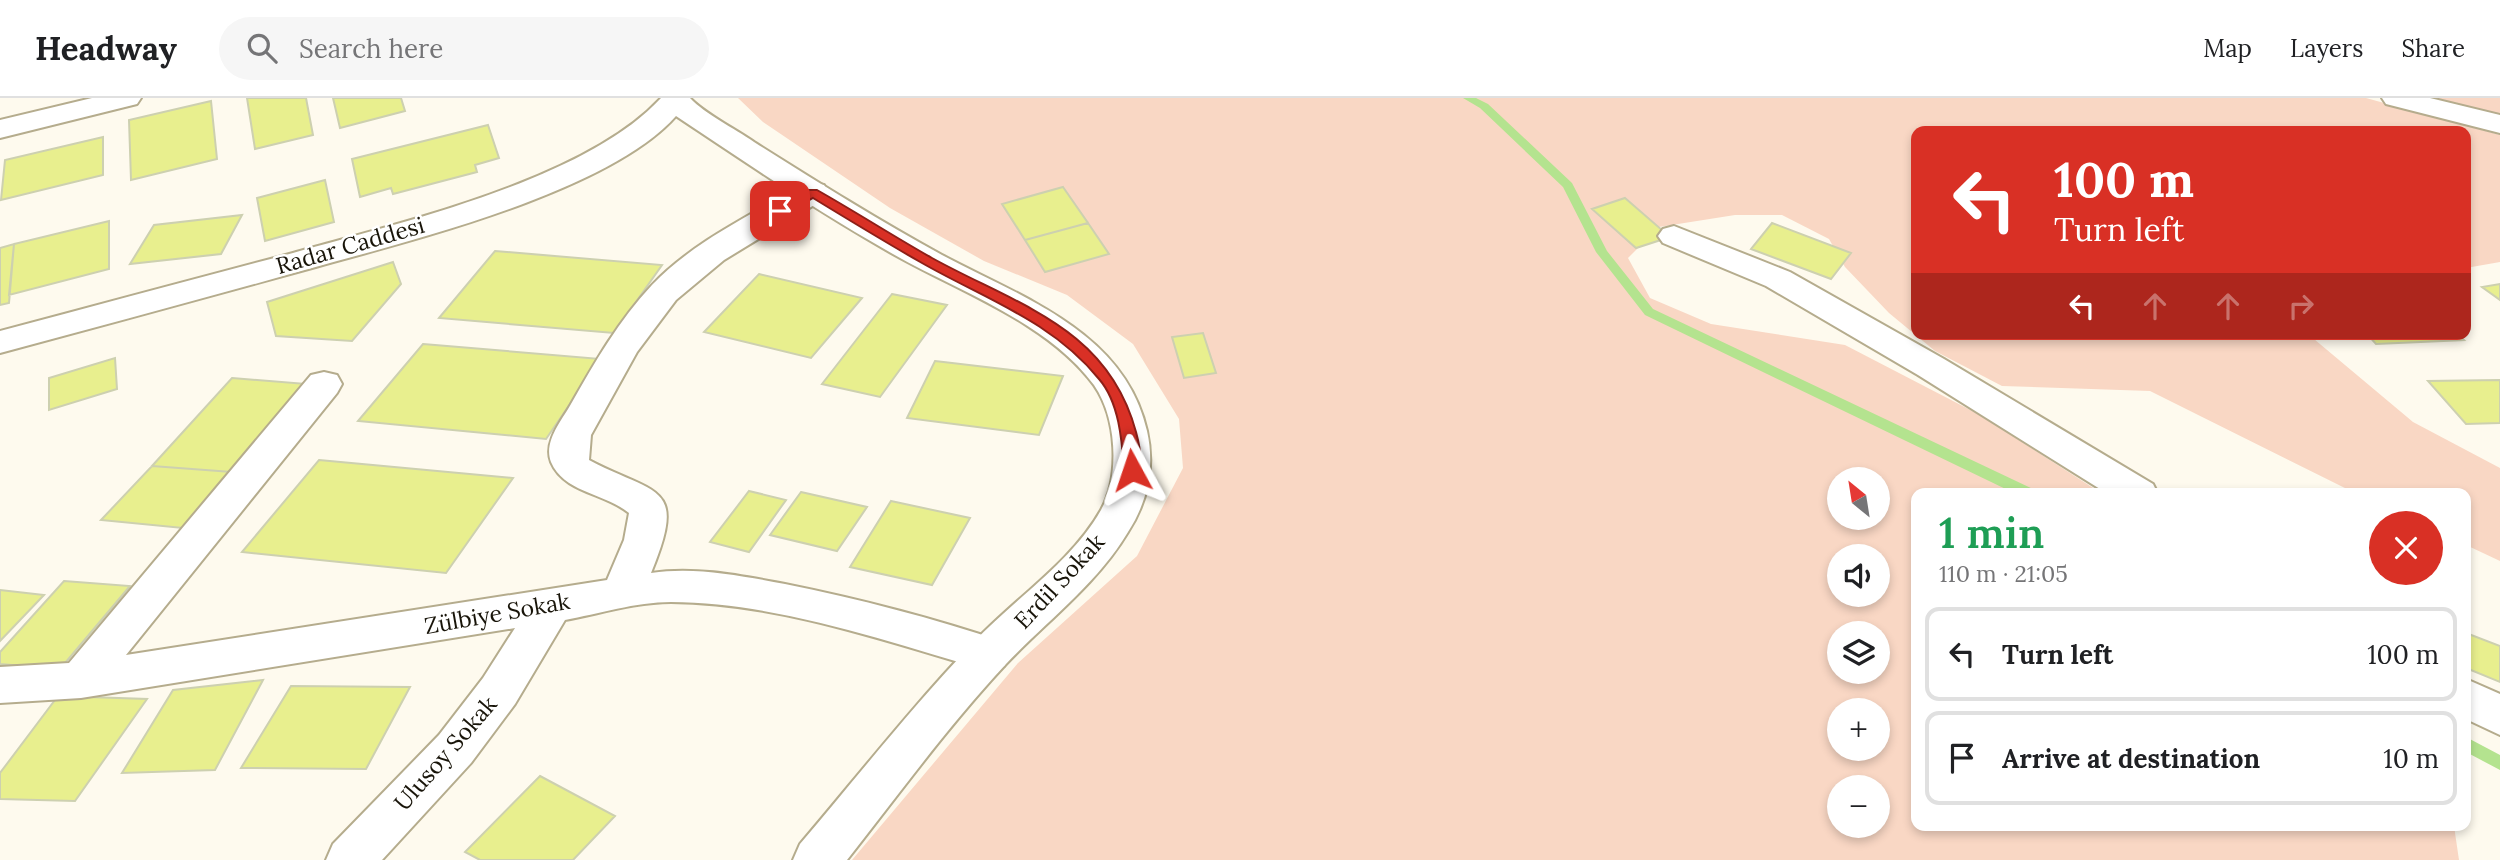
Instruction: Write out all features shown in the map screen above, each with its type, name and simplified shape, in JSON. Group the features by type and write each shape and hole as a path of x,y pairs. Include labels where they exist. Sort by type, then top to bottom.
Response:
{"street":[{"path":"0,130 127,98"},
{"path":"2396,98 2500,124"},
{"name":"Erdil Sokak","path":"676,100 813,192 929,261 1025,310 1058,331 1107,377 1122,409 1129,436 1132,470 1125,503 1105,536 989,654 817,860"},
{"name":"Radar Caddesi","path":"0,342 186,293 476,207 587,165 640,133 676,100"},
{"path":"623,592 651,523 650,509 642,498 576,471 569,462 567,450 572,435 629,337 679,278 709,255 813,192"},
{"path":"1674,236 1778,279 1990,401 2129,488"},
{"path":"81,680 324,384"},
{"name":"Zülbiye Sokak","path":"0,685 81,680 338,641 553,603 668,586 737,591 848,613 989,654"},
{"name":"Ulusoy Sokak","path":"350,860 455,749 499,691 553,603"},
{"path":"2471,700 2500,716"}],"shaded area":[{"path":"738,98 2366,98 2467,126 1911,126 1911,331 1889,313 1845,267 1829,239 1782,215 1735,215 1659,227 1628,258 1650,298 1711,324 1845,345 1980,415 2093,488 1911,488 1911,831 2455,831 2459,860 852,860 1018,663 1137,556 1183,468 1179,419 1133,344 1067,295 984,261 890,208 763,122"},
{"path":"2432,98 2500,98 2500,115"},
{"path":"2471,127 2500,135 2500,262 2471,267"},
{"path":"1922,340 2315,340 2413,422 2500,468 2500,561 2471,547 2471,488 2345,488 2150,391 2002,386 1935,351"}],"building":[{"path":"247,98 306,98 313,135 255,149"},
{"path":"333,98 401,98 405,111 340,128"},
{"path":"211,101 217,159 131,180 129,120"},
{"path":"488,125 499,158 475,165 477,172 393,194 391,188 360,197 352,159"},
{"path":"103,137 103,175 1,200 5,160"},
{"path":"325,180 334,222 265,241 257,198"},
{"path":"1063,187 1088,223 1025,240 1002,204"},
{"path":"1625,198 1670,237 1636,248 1592,209"},
{"path":"242,215 221,254 130,264 154,225"},
{"path":"109,221 109,269 9,295 14,244"},
{"path":"1088,223 1109,254 1045,272 1025,240"},
{"path":"1772,223 1851,253 1831,279 1751,249"},
{"path":"14,244 9,303 0,305 0,248"},
{"path":"495,251 662,265 614,333 439,318"},
{"path":"393,262 401,284 352,341 276,336 267,302"},
{"path":"759,274 862,298 811,358 704,332"},
{"path":"2500,284 2500,300 2482,287"},
{"path":"892,294 947,305 880,397 822,384"},
{"path":"1203,333 1216,373 1184,378 1172,337"},
{"path":"2372,340 2464,340 2376,344"},
{"path":"423,344 601,359 546,439 358,421"},
{"path":"115,358 117,389 49,410 49,378"},
{"path":"935,361 1063,376 1039,435 907,418"},
{"path":"232,378 307,384 232,472 152,466"},
{"path":"2500,380 2500,423 2466,424 2428,381"},
{"path":"319,460 513,478 446,573 242,552"},
{"path":"152,466 232,472 183,528 101,520"},
{"path":"749,491 786,500 749,552 710,542"},
{"path":"801,492 867,507 837,551 770,535"},
{"path":"891,501 970,518 932,585 850,567"},
{"path":"64,581 130,586 60,669 0,664 0,652"},
{"path":"0,590 44,595 0,641"},
{"path":"2471,635 2500,646 2500,682 2471,670"},
{"path":"263,680 215,770 122,773 173,690"},
{"path":"291,686 410,687 366,769 241,768"},
{"path":"58,696 147,699 75,801 0,799 0,773"},
{"path":"540,776 615,816 573,860 480,860 465,852"}],"waterway":[{"path":"1468,98 1484,106 1568,185 1602,252 1649,312 2017,488"},
{"path":"2471,747 2500,763"}],"route":[{"path":"780,211 813,192 929,261 1025,310 1058,331 1107,377 1122,409 1129,436 1132,470"}]}
